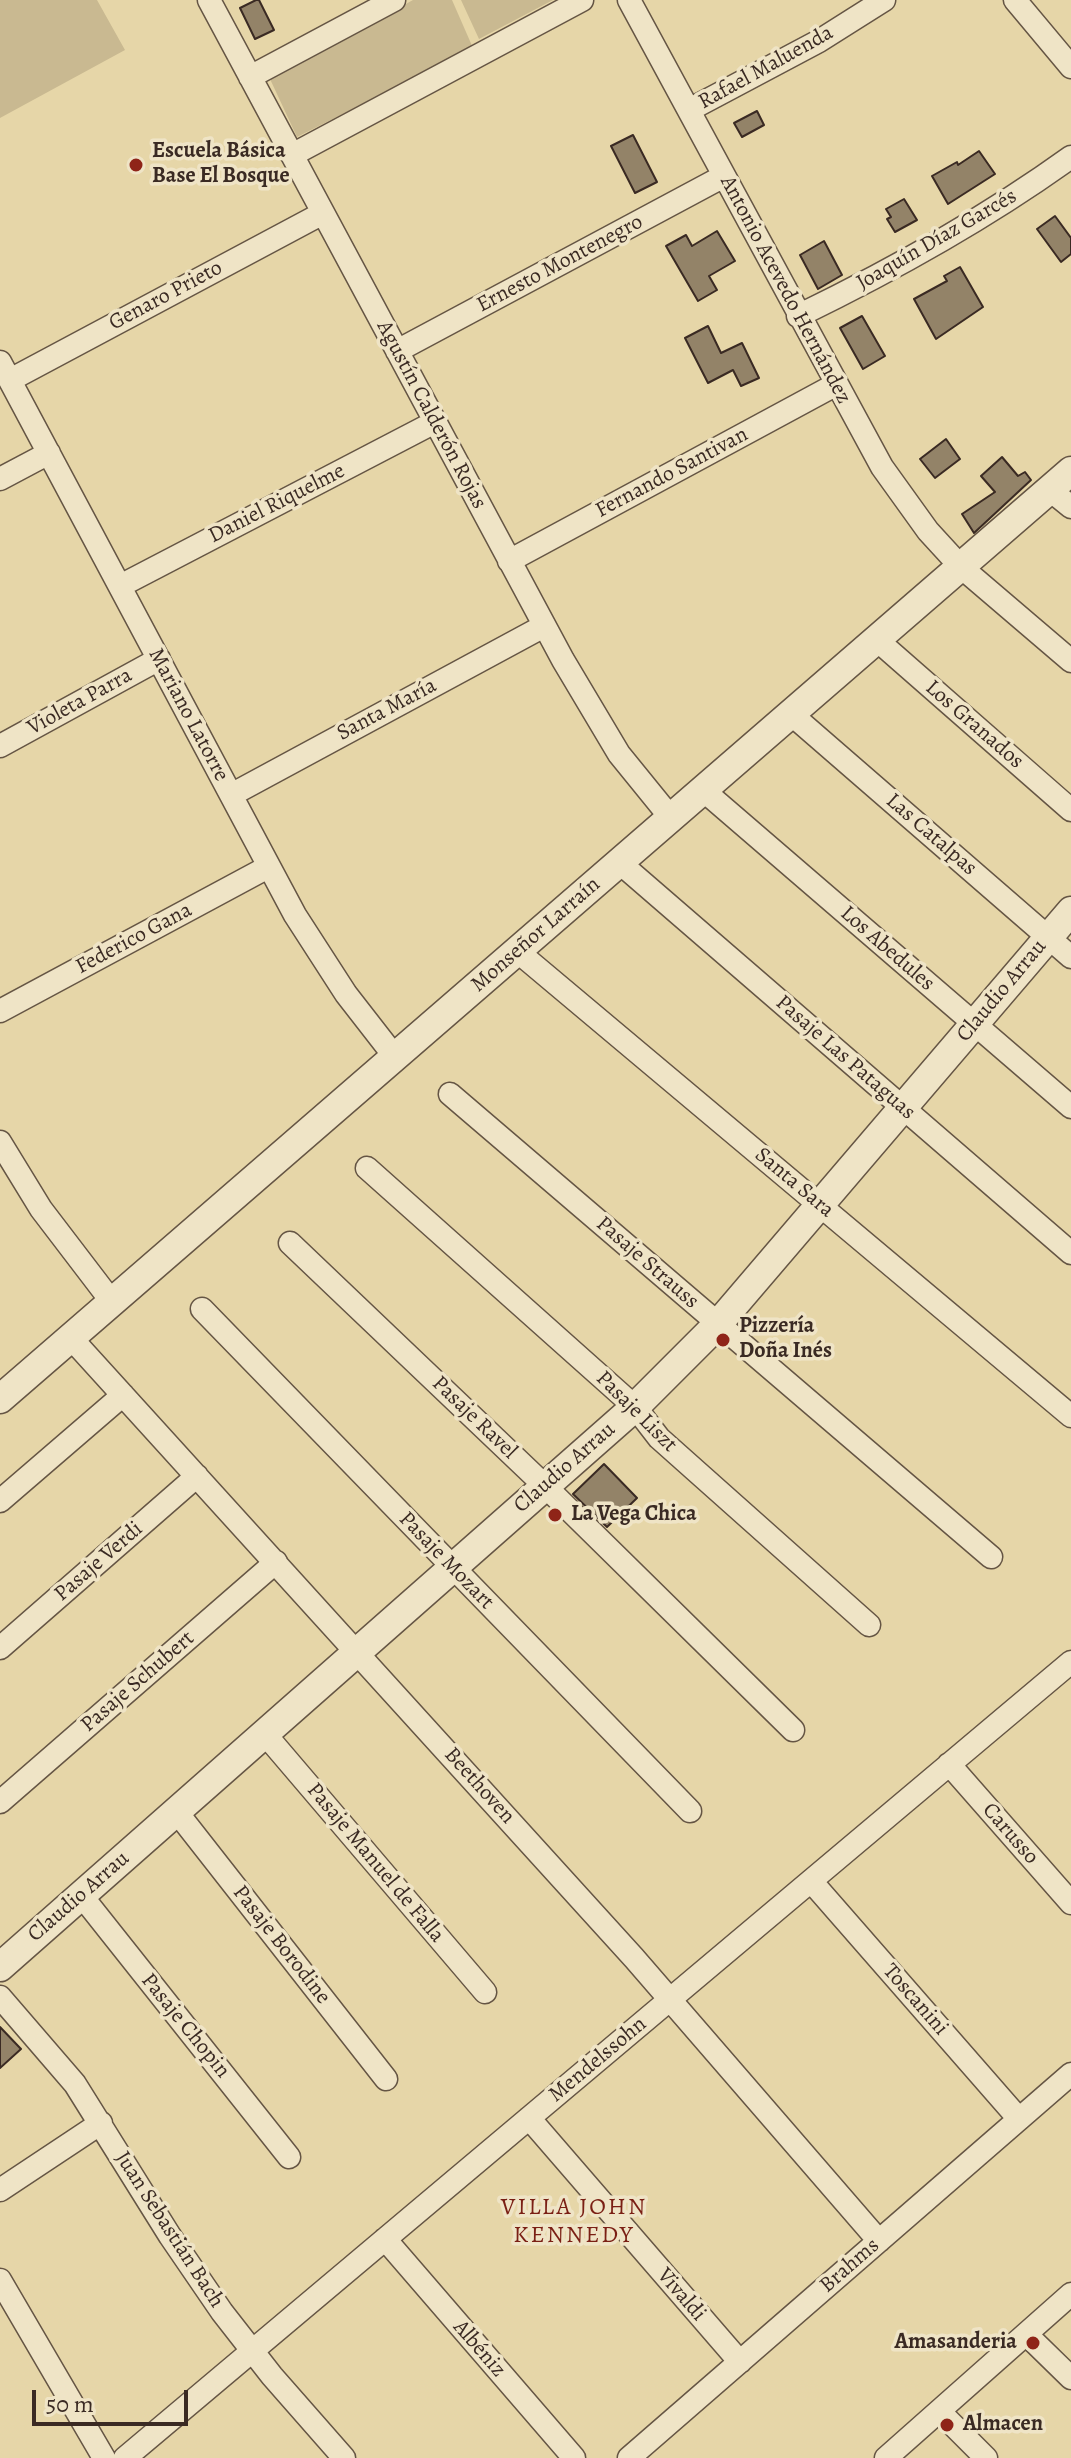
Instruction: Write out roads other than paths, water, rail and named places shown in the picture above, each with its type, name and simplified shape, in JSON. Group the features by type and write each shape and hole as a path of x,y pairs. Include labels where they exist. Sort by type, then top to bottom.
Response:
{"street":[{"name":"Agustín Calderón Rojas","path":"209,0 586,702 619,754 671,818"},
{"path":"250,77 394,0"},
{"path":"292,155 582,0"},
{"name":"Antonio Acevedo Hernández","path":"629,0 835,385 888,477 928,531 961,567 1071,661"},
{"name":"Rafael Maluenda","path":"689,110 819,41 884,0"},
{"path":"1015,0 1071,67"},
{"name":"Joaquín Díaz Garcés","path":"798,316 922,252 1071,157"},
{"name":"Ernesto Montenegro","path":"397,351 724,176"},
{"name":"Genaro Prieto","path":"5,371 323,213"},
{"name":"Mariano Latorre","path":"5,371 268,867 324,961 395,1057"},
{"name":"Fernando Santivan","path":"509,561 835,385"},
{"name":"Daniel Riquelme","path":"120,586 435,422"},
{"path":"0,479 49,453"},
{"name":"Monseñor Larraín","path":"0,1399 961,567 1064,489"},
{"name":"Santa María","path":"231,795 544,626"},
{"name":"Los Granados","path":"877,640 1071,810"},
{"name":"Violeta Parra","path":"0,746 159,659"},
{"name":"Las Catalpas","path":"791,714 1071,957"},
{"name":"Los Abedules","path":"703,790 1071,1107"},
{"name":"Pasaje Las Pataguas","path":"620,863 1071,1253"},
{"name":"Federico Gana","path":"0,1011 268,867"},
{"name":"Claudio Arrau","path":"0,1967 635,1407 718,1324 1071,911"},
{"name":"Santa Sara","path":"517,951 1071,1416"},
{"name":"Pasaje Strauss","path":"450,1094 991,1557"},
{"path":"0,1142 63,1241 112,1302"},
{"name":"Pasaje Liszt","path":"367,1168 635,1407 659,1438 869,1625"},
{"name":"Pasaje Ravel","path":"290,1243 545,1486 793,1730"},
{"name":"Pasaje Mozart","path":"202,1309 690,1811"},
{"name":"Beethoven","path":"71,1338 671,1999 879,2241"},
{"path":"0,1501 123,1395"},
{"name":"Pasaje Verdi","path":"0,1648 197,1476"},
{"name":"Pasaje Schubert","path":"0,1802 276,1562"},
{"name":"Mendelssohn","path":"125,2458 1071,1662"},
{"name":"Pasaje Manuel de Falla","path":"265,1734 485,1992"},
{"name":"Carusso","path":"949,1764 1071,1903"},
{"name":"Pasaje Borodine","path":"176,1811 386,2079"},
{"name":"Toscanini","path":"811,1881 1019,2119"},
{"name":"Pasaje Chopin","path":"81,1895 289,2157"},
{"name":"Juan Sebastián Bach","path":"0,1997 68,2075 188,2264 252,2351 344,2458"},
{"name":"Brahms","path":"629,2458 1071,2074"},
{"name":"Vivaldi","path":"529,2118 740,2362"},
{"path":"0,2190 101,2123"},
{"name":"Albéniz","path":"385,2239 574,2458"},
{"path":"0,2280 104,2458"},
{"path":"886,2458 1071,2294"},
{"path":"1026,2334 1071,2378"},
{"path":"939,2411 986,2458"}],"place":[{"name":"Escuela Básica Base El Bosque","path":"136,165"},
{"name":"Pizzería Doña Inés","path":"723,1340"},
{"name":"La Vega Chica","path":"555,1515"},
{"name":"Amasanderia","path":"1033,2343"},
{"name":"Almacen","path":"947,2425"}],"district":[{"name":"VILLA JOHN KENNEDY","path":"574,2222"}]}
